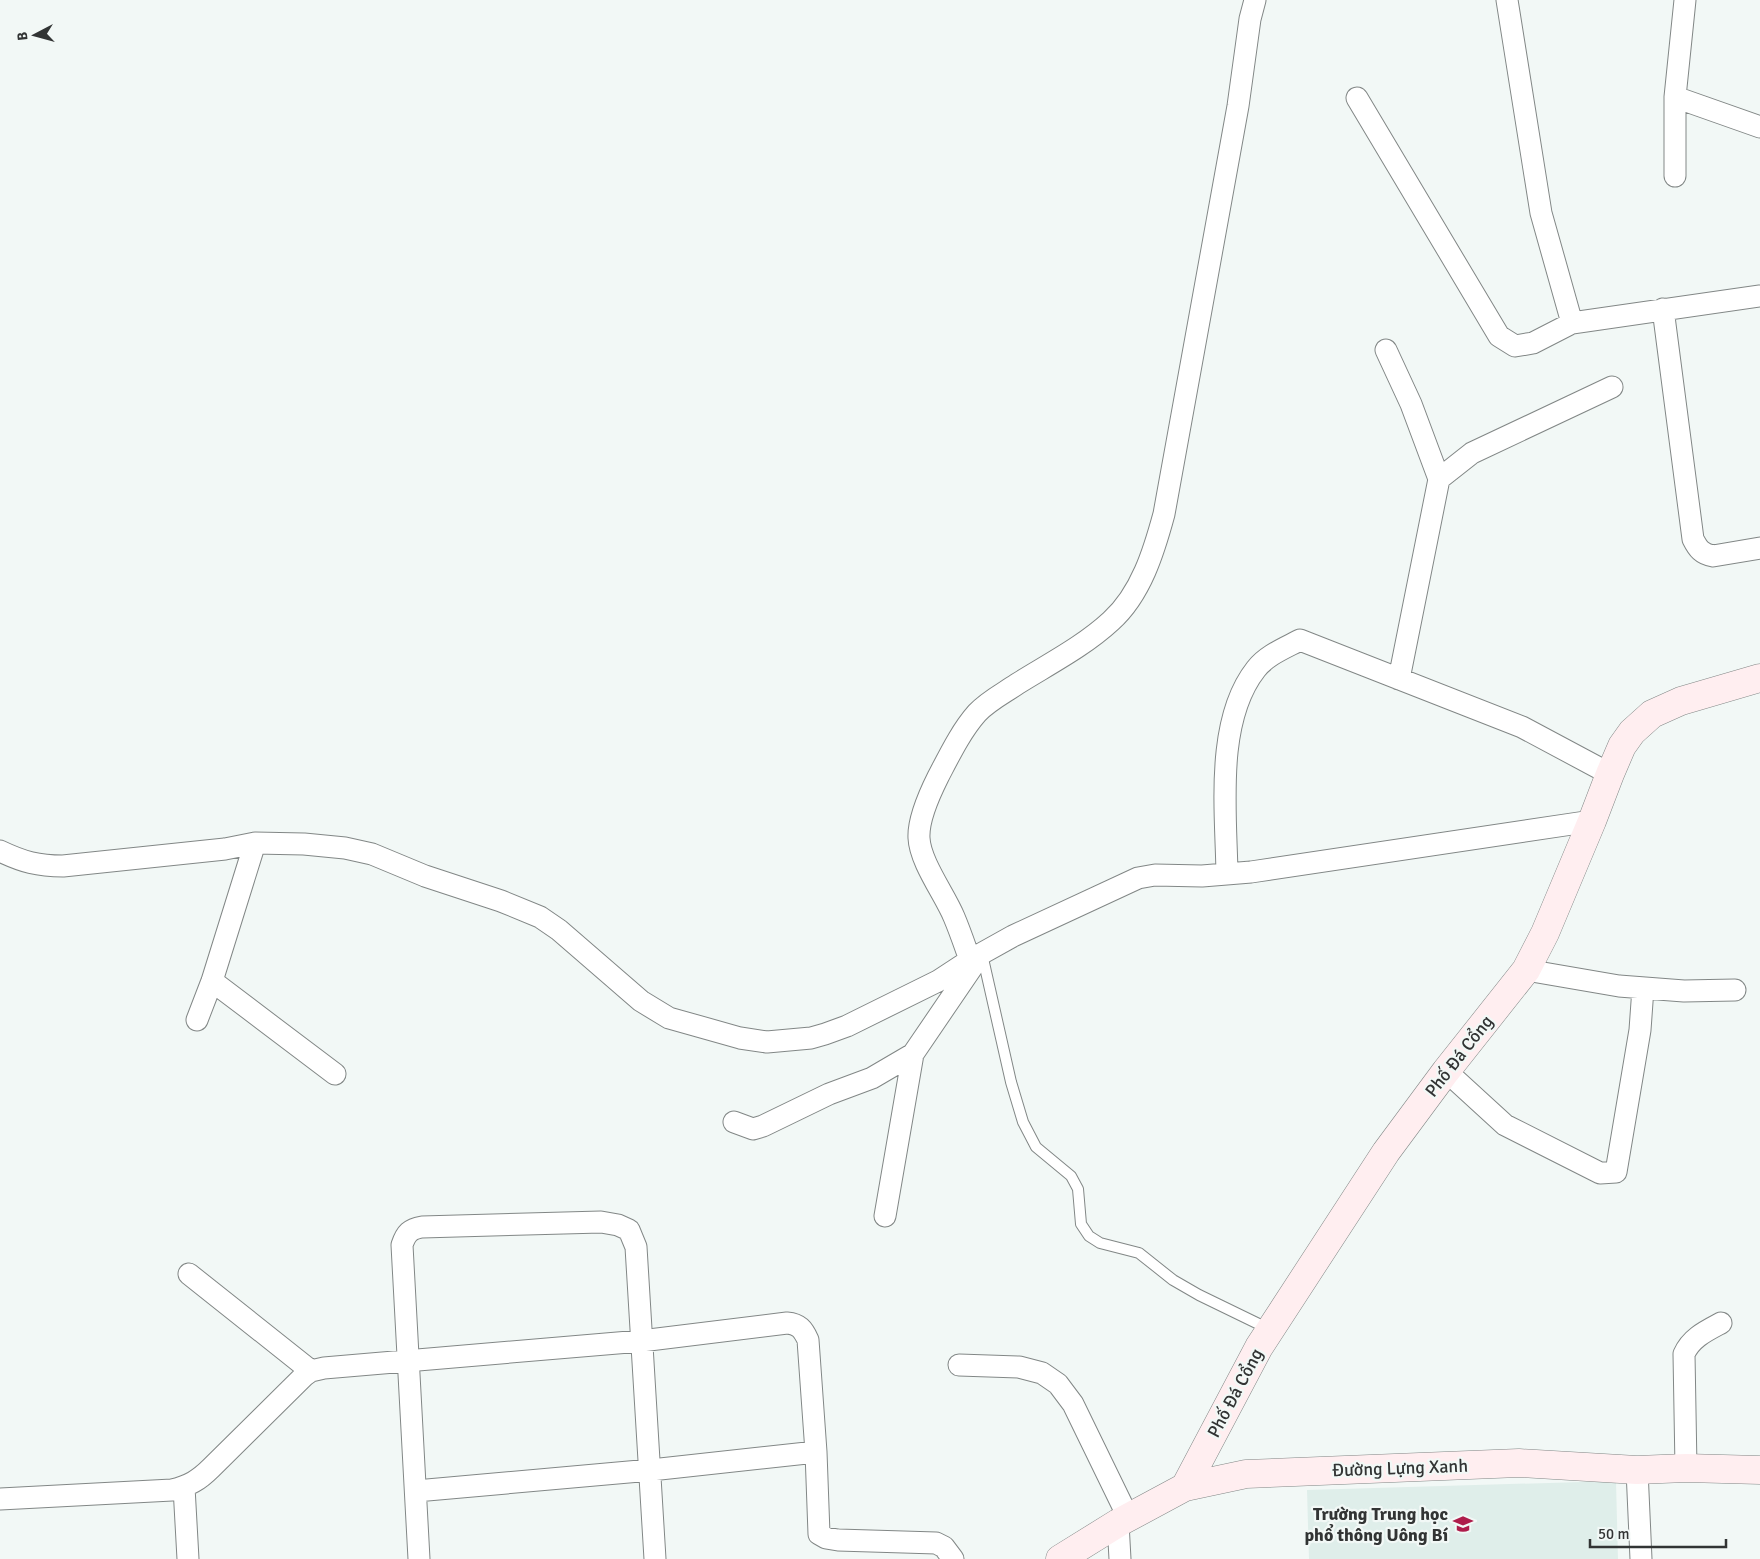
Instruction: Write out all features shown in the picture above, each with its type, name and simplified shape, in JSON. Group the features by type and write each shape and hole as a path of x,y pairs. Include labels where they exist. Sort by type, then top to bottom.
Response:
{"street":[{"path":"976,957 954,918 924,857 919,839 920,824 931,792 948,757 978,713 998,696 1070,652 1112,620 1126,605 1141,580 1155,548 1164,514 1238,106 1250,19 1255,0"},
{"path":"1507,0 1541,213 1572,323"},
{"path":"1675,176 1675,97 1685,0"},
{"path":"1675,97 1760,127"},
{"path":"1357,98 1499,336 1515,346 1533,343 1572,323 1760,296"},
{"path":"1663,309 1693,539 1699,549 1705,554 1713,556 1760,548"},
{"path":"1386,350 1411,404 1439,479 1399,679"},
{"path":"1439,479 1472,453 1612,387"},
{"path":"1227,874 1227,751 1230,725 1237,702 1256,668 1269,657 1300,640 1522,727 1610,774"},
{"name":"Phố Đá Cổng","path":"1185,1487 1259,1347 1386,1152 1446,1071 1526,970 1545,933 1610,774 1627,739 1652,714 1681,701 1760,678"},
{"path":"0,851 31,864 63,866 255,843 304,844 345,848 372,854 424,876 523,909 540,917 559,930 641,1001 669,1018 740,1038 766,1042 810,1038 847,1026 938,981 1013,936 1138,878 1155,875 1202,876 1227,874 1299,865 1592,821"},
{"path":"197,1020 212,981 255,843"},
{"path":"885,1216 913,1054 976,957"},
{"path":"1526,970 1620,986 1684,991 1735,990"},
{"path":"212,981 335,1074"},
{"path":"1446,1071 1505,1125 1600,1173 1616,1172 1640,1030 1643,988"},
{"path":"734,1122 753,1129 763,1126 829,1094 872,1078 913,1054"},
{"path":"419,1559 402,1245 405,1235 412,1229 422,1227 601,1222 618,1225 629,1230 636,1247 655,1559"},
{"path":"189,1274 311,1371"},
{"path":"0,1499 172,1490 184,1487 198,1480 304,1376 311,1371 324,1368 641,1341 787,1323 796,1324 803,1330 808,1340 816,1452 819,1534 826,1538 838,1540 936,1543 944,1548 953,1559"},
{"path":"1686,1468 1684,1354 1688,1345 1697,1336 1721,1323"},
{"path":"959,1365 1019,1367 1042,1373 1058,1384 1073,1404 1124,1521 1120,1559"},
{"path":"416,1490 651,1470 816,1452"},
{"name":"Đường Lựng Xanh","path":"1060,1559 1185,1487 1246,1474 1519,1463 1637,1470 1686,1468 1760,1470"},
{"path":"1637,1470 1641,1559"},
{"path":"184,1487 188,1559"}],"lane":[{"path":"976,957 1010,1082 1023,1122 1036,1147 1071,1176 1078,1189 1081,1224 1089,1236 1100,1243 1139,1253 1173,1280 1270,1330"}],"shaded area":[{"name":"Trường Trung học phổ thông Uông Bí","path":"1616,1481 1618,1559 1309,1559 1307,1490"}],"place":[{"name":"Trường Trung học phổ thông Uông Bí","path":"1463,1524"}]}
